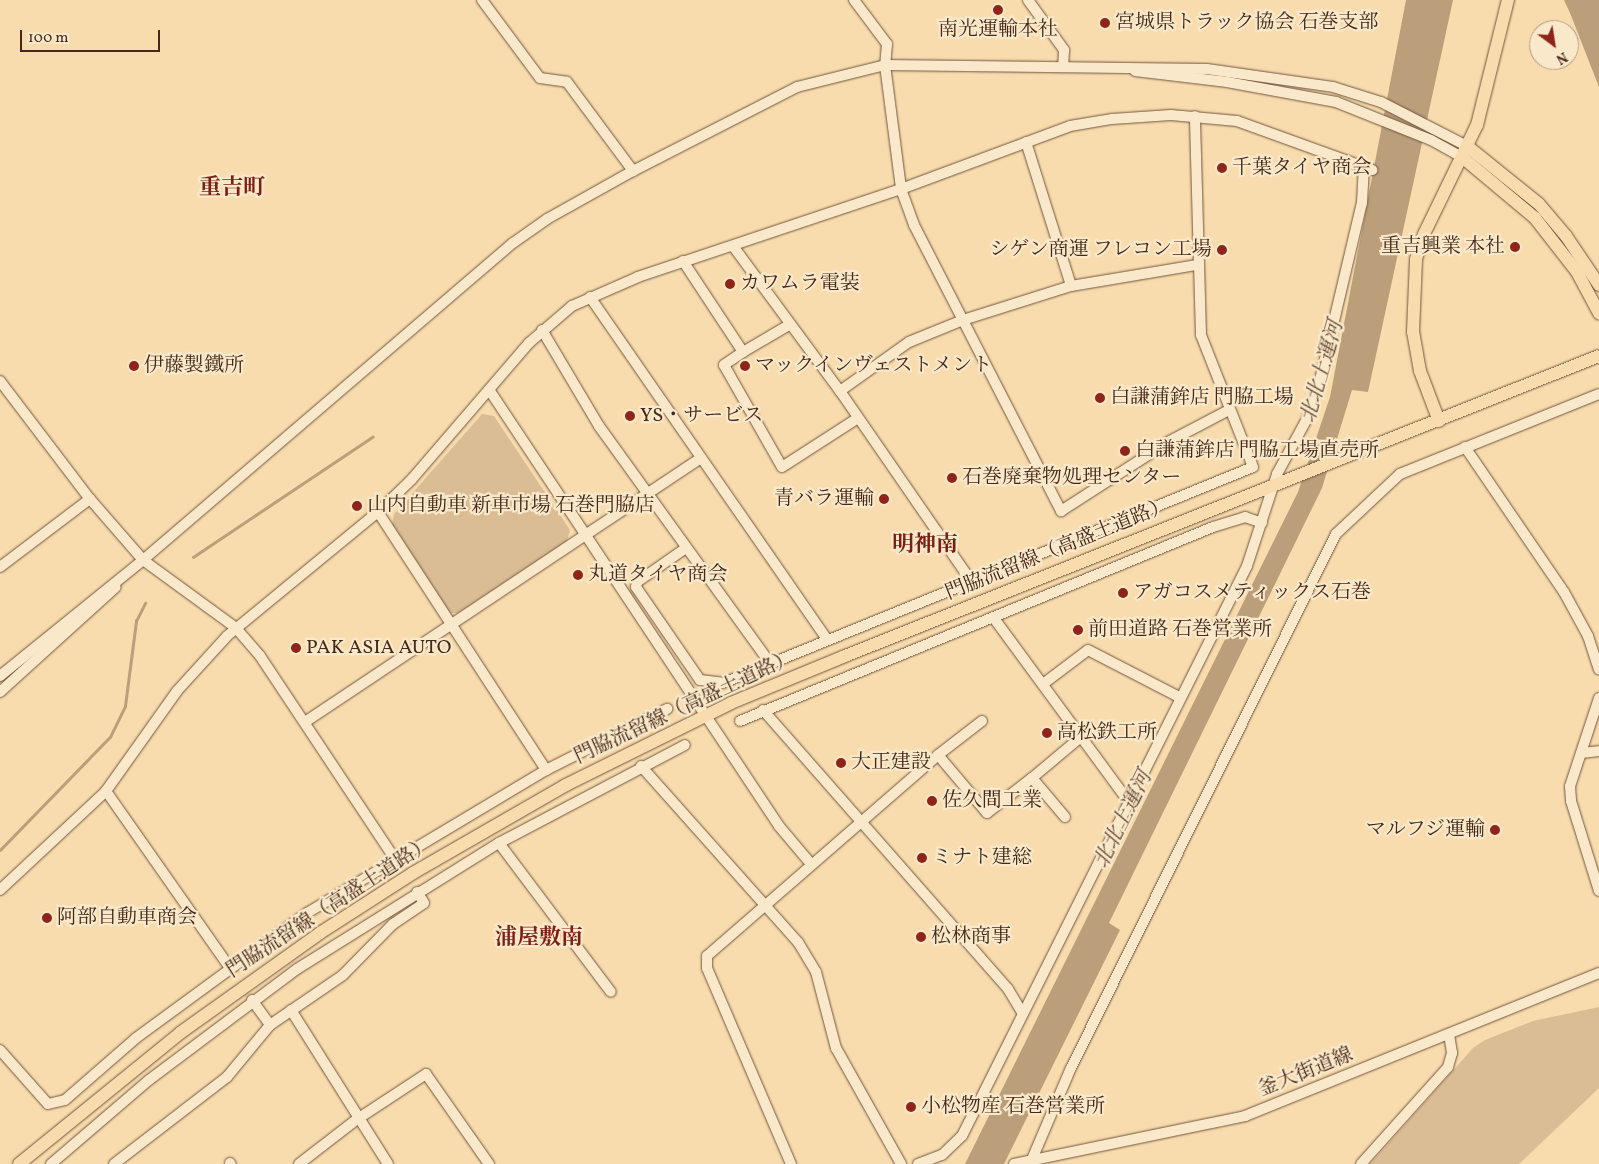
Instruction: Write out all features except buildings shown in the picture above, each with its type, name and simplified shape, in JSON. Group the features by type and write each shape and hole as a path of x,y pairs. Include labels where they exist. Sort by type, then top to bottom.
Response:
{"main road":[{"path":"1439,421 1416,352 1412,284 1424,234 1477,125 1508,0"},
{"path":"1465,152 1539,204 1566,236 1599,285"},
{"path":"1465,152 1535,218 1577,272 1599,313"},
{"name":"門脇流留線（高盛土道路）","path":"19,1164 180,1033 320,933 489,828 707,715 854,652 1599,357"}],"street":[{"path":"482,0 540,78 567,82 633,171"},
{"path":"854,0 887,44 885,65 901,189 914,225 1061,511 1168,442 1229,410"},
{"path":"1028,0 1064,50 1063,67"},
{"path":"0,676 143,560 513,243 547,219 633,171 797,87 885,65 1165,66 1268,76 1333,87 1381,102 1435,126 1465,152"},
{"path":"1112,67 1280,90 1336,102 1465,152"},
{"path":"686,548 638,582 636,587 700,680 723,684 769,662 1253,467 1201,335 1197,265 1195,116"},
{"path":"0,890 106,791 177,692 235,627 378,512 490,392 542,330 590,297 683,261 901,189 1070,126 1112,118 1195,116 1262,128 1368,169 1362,203 1320,380 1308,417 1274,486 1247,566 1021,1011 962,1136 942,1155 918,1164"},
{"path":"1026,142 1071,286"},
{"path":"733,246 789,325 840,391 971,581"},
{"path":"683,261 743,352"},
{"path":"840,391 909,342 963,320 1071,286 1197,265"},
{"path":"590,297 699,459 827,640"},
{"path":"789,325 724,365 782,467 858,418"},
{"path":"542,330 599,426 769,662"},
{"path":"0,381 90,499 143,560 235,627 260,656 394,858"},
{"path":"490,392 707,715 779,826 810,864"},
{"path":"1031,1162 1071,1068 1336,534 1360,508 1400,474 1599,394"},
{"path":"1465,447 1573,607 1588,636 1599,669"},
{"path":"305,722 699,459"},
{"path":"0,566 90,499"},
{"path":"378,512 546,770"},
{"path":"740,721 763,710 1237,519 1262,523"},
{"path":"0,692 143,560"},
{"path":"993,617 1128,800"},
{"path":"1043,684 1088,650 1179,697"},
{"path":"1599,698 1572,776 1571,801 1599,891"},
{"path":"0,1050 38,1095 54,1105 230,968 394,858 546,770 667,709"},
{"path":"763,710 1008,989 1021,1011"},
{"path":"791,1164 707,968 707,956 861,820 982,721"},
{"path":"938,756 988,812 1082,736"},
{"path":"51,1164 252,1000 417,892 499,843 641,766 685,745"},
{"path":"1581,753 1599,751"},
{"path":"641,766 766,903 816,972 836,1048 901,1164"},
{"path":"1032,778 1065,817"},
{"path":"106,791 230,968"},
{"path":"499,843 611,992"},
{"path":"114,1164 227,1077 270,1025 344,975 393,924 424,902 417,892"},
{"name":"釜大街道線","path":"1016,1163 1031,1162 1245,1116 1599,973"},
{"path":"252,1000 270,1025"},
{"path":"291,1010 383,1162"},
{"path":"1361,1164 1448,1067 1452,1053 1449,1035"},
{"path":"299,1164 356,1120 426,1074 489,1164"}],"shaded area":[{"path":"1406,0 1453,0 1368,392 1352,390 1322,488 1109,923 1120,930 1004,1164 965,1164 1298,492 1330,397"},
{"path":"1564,0 1599,0 1599,87 1579,36 1579,20 1573,20"},
{"path":"482,414 494,416 570,530 567,541 458,613 450,613 392,524 394,514"},
{"path":"1599,1007 1599,1088 1519,1164 1370,1164 1473,1048 1485,1040 1533,1021"}],"waterway":[{"path":"193,557 372,437"},
{"path":"0,850 110,737 125,706 136,621 145,603"}],"place":[{"name":"南光運輸本社","path":"998,10"},
{"name":"宮城県トラック協会 石巻支部","path":"1105,23"},
{"name":"千葉タイヤ商会","path":"1222,168"},
{"name":"重吉興業 本社","path":"1515,247"},
{"name":"シゲン商運 フレコン工場","path":"1222,250"},
{"name":"カワムラ電装","path":"730,284"},
{"name":"伊藤製鐵所","path":"134,366"},
{"name":"マックインヴェストメント","path":"745,366"},
{"name":"白謙蒲鉾店 門脇工場","path":"1100,398"},
{"name":"YS・サービス","path":"630,416"},
{"name":"白謙蒲鉾店 門脇工場直売所","path":"1125,451"},
{"name":"石巻廃棄物処理センター","path":"952,478"},
{"name":"青バラ運輸","path":"884,499"},
{"name":"山内自動車 新車市場 石巻門脇店","path":"357,506"},
{"name":"丸道タイヤ商会","path":"578,575"},
{"name":"アガコスメティックス石巻","path":"1123,593"},
{"name":"前田道路 石巻営業所","path":"1078,630"},
{"name":"PAK ASIA AUTO","path":"296,648"},
{"name":"高松鉄工所","path":"1047,733"},
{"name":"大正建設","path":"841,763"},
{"name":"佐久間工業","path":"932,801"},
{"name":"マルフジ運輸","path":"1495,830"},
{"name":"ミナト建総","path":"922,858"},
{"name":"阿部自動車商会","path":"47,918"},
{"name":"松林商事","path":"921,937"},
{"name":"小松物産 石巻営業所","path":"911,1107"}],"district":[{"name":"重吉町","path":"232,189"},
{"name":"明神南","path":"925,546"},
{"name":"浦屋敷南","path":"539,939"}],"water label":[{"name":"北北上運河","path":"1323,372"},
{"name":"北北上運河","path":"1124,820"}]}
